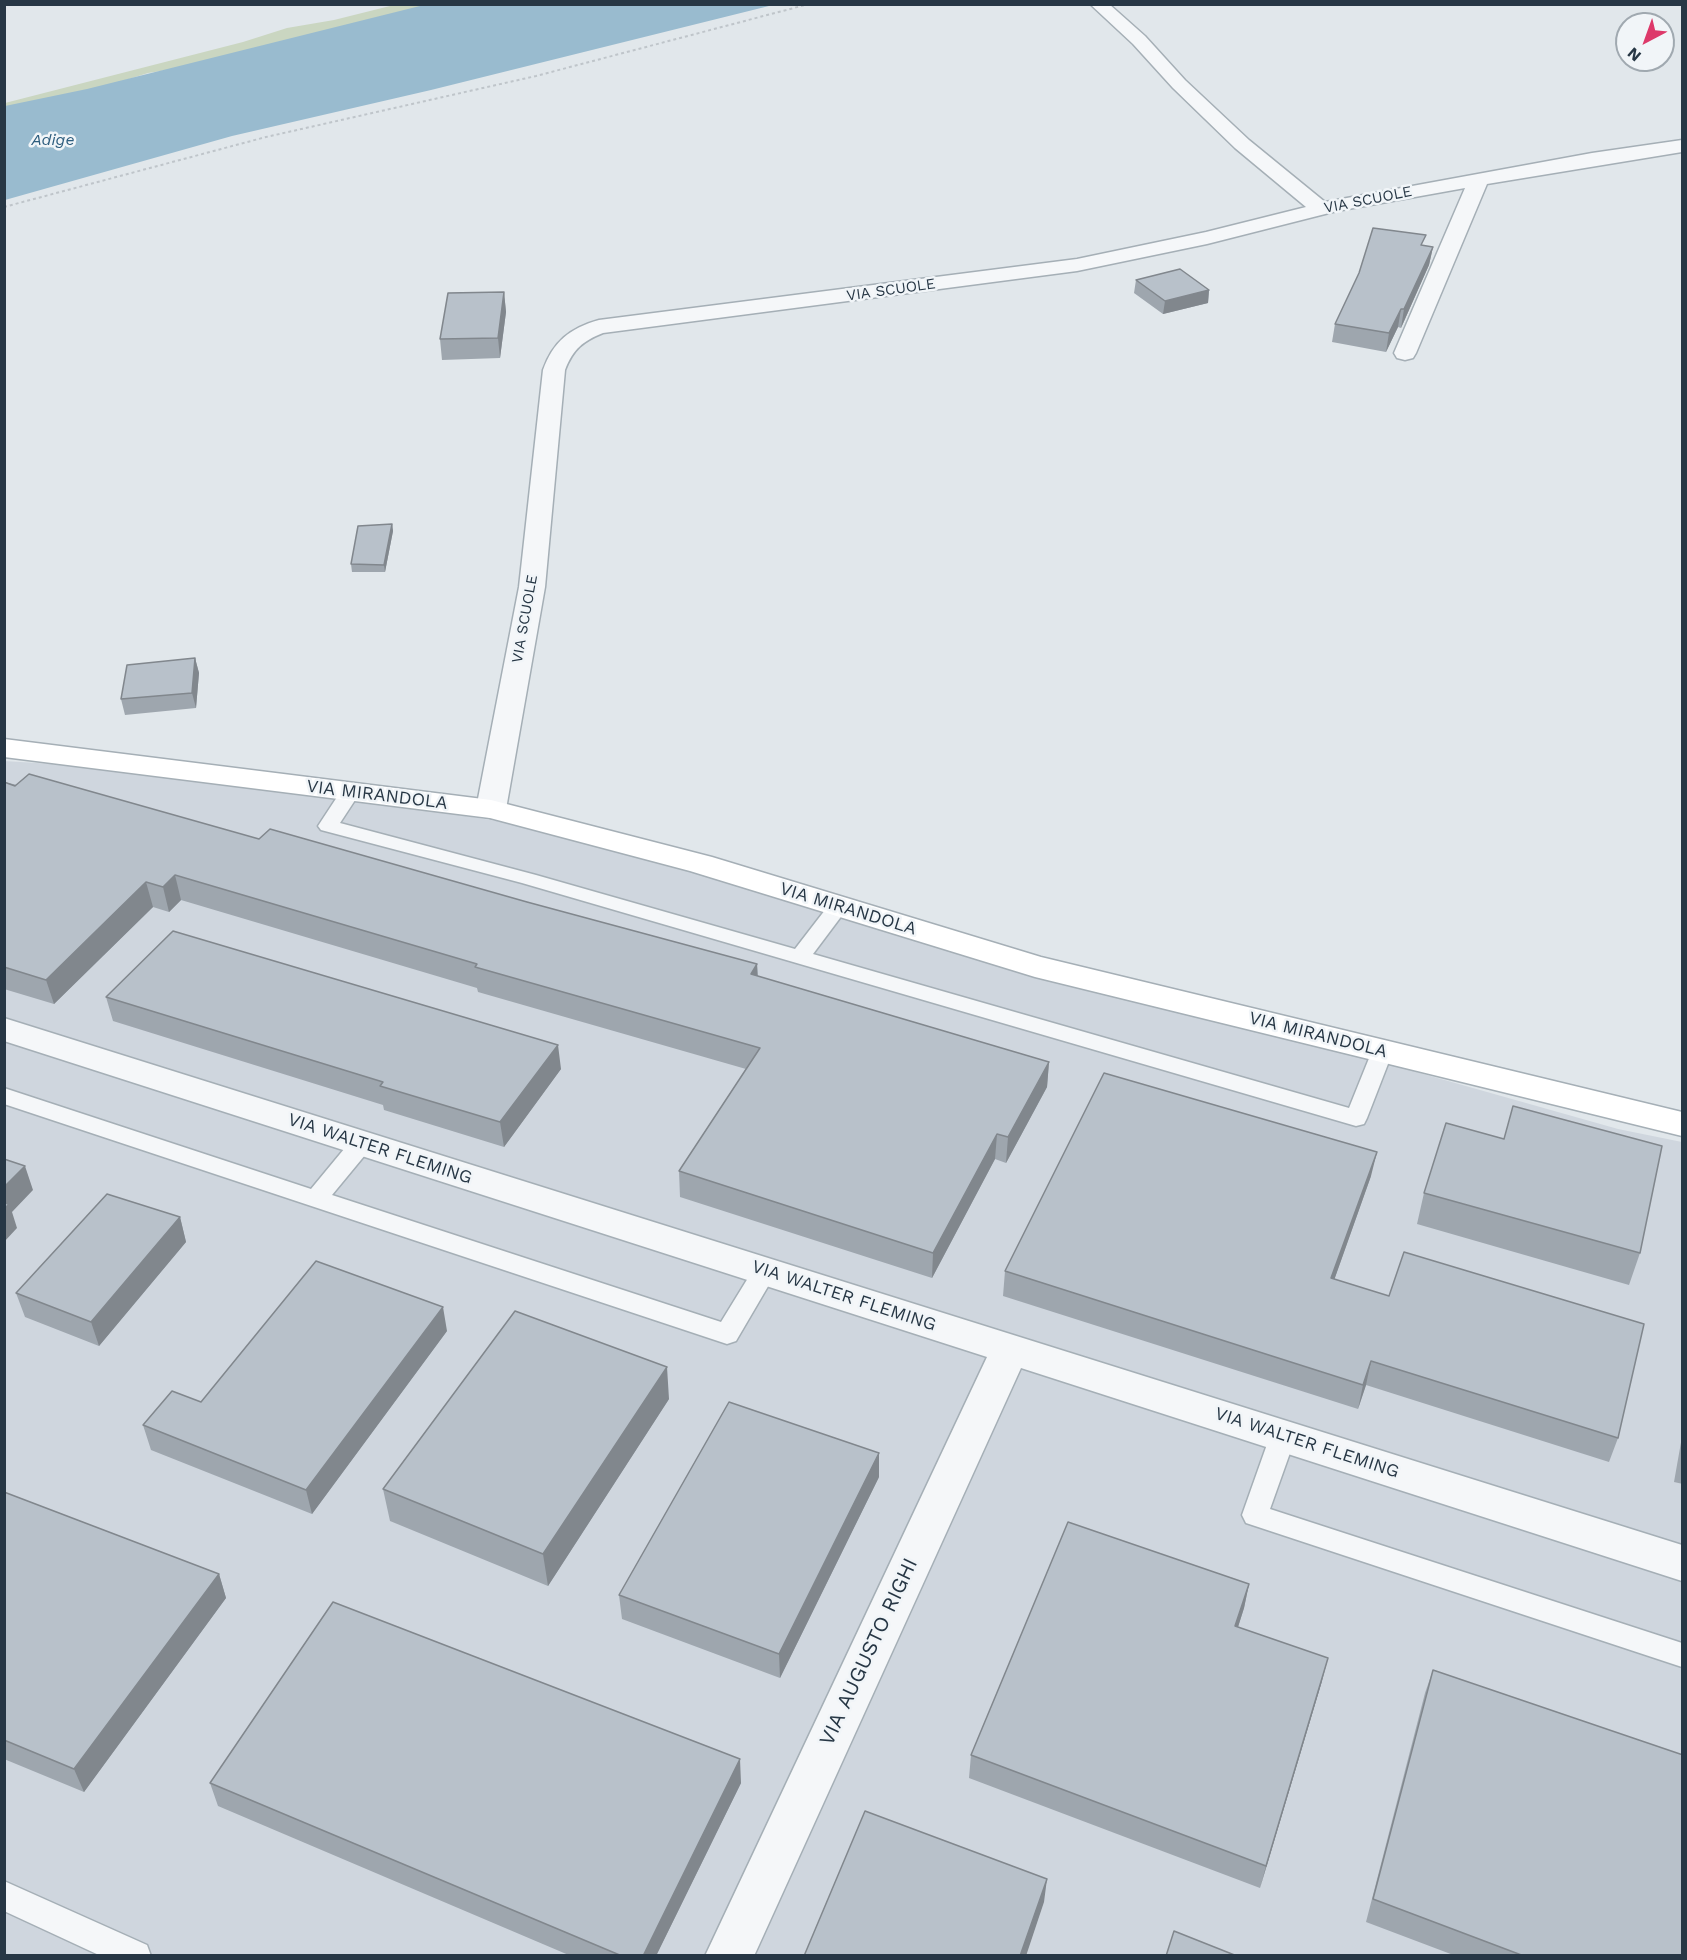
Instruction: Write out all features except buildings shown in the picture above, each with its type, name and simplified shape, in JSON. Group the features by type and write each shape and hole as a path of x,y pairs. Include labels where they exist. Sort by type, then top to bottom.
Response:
{"street":[{"path":"1098,4 1139,40 1179,84 1242,144 1321,209"},
{"name":"VIA SCUOLE","path":"491,809 532,587 554,370 560,351 577,335 599,327 1077,265 1207,238 1321,209 1592,159 1683,146"},
{"path":"1405,353 1479,179"},
{"name":"VIA MIRANDOLA","path":"4,748 491,809 701,864 1035,966 1683,1124"},
{"name":"VIA WALTER FLEMING","path":"5,1031 1683,1563"},
{"name":"VIA AUGUSTO RIGHI","path":"729,1956 1010,1349"}],"lane":[{"path":"351,791 327,826 529,879 1356,1118 1382,1051"},
{"path":"799,958 839,906"},
{"path":"4,1096 727,1334 765,1271"},
{"path":"316,1199 362,1143"},
{"path":"1283,1436 1255,1515 1683,1655"},
{"path":"4,1895 136,1956"}],"path":[{"path":"4,207 58,195 266,137 536,76 809,4"}],"shaded area":[{"path":"4,761 185,772 567,832 1618,1129 1682,1142 1682,1955 5,1955"}],"green space":[{"path":"394,5 447,5 174,69 148,73 5,118 5,103 243,42 287,28 334,20"}],"water":[{"name":"Adige","path":"424,5 773,5 431,90 232,136 5,200 5,106 87,89"}]}
